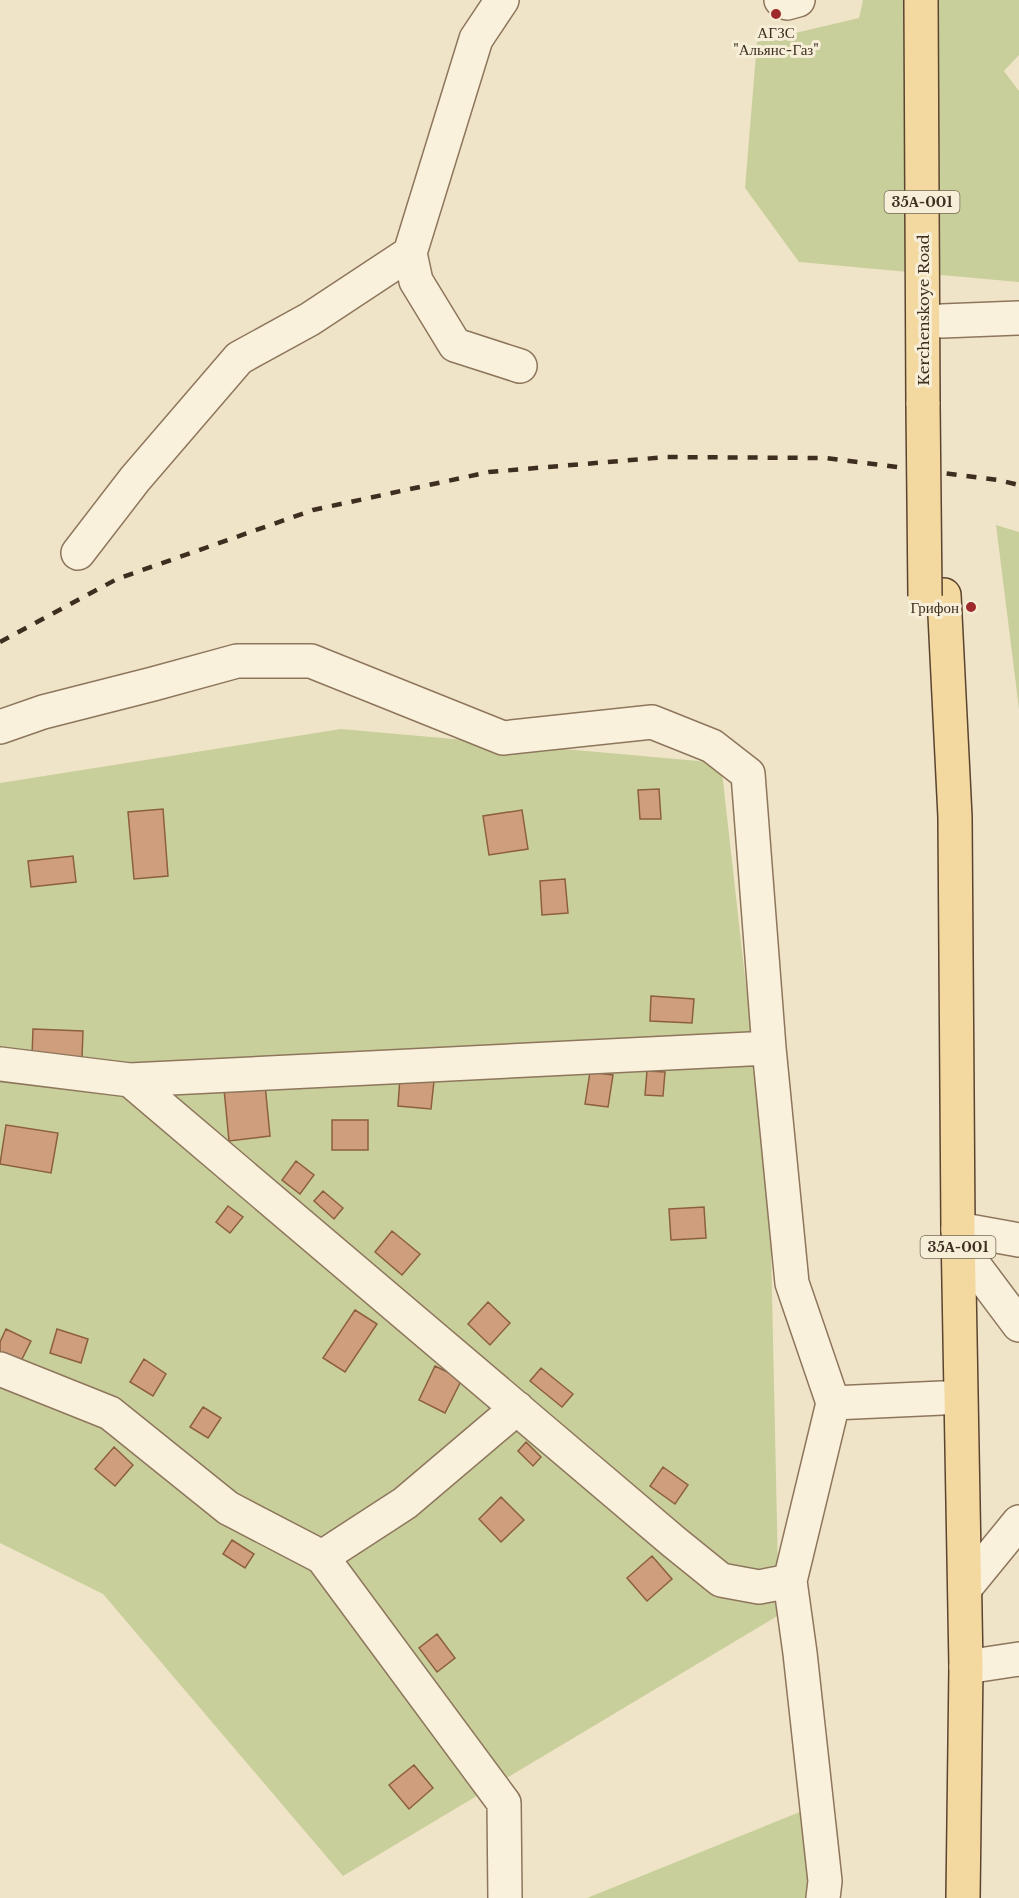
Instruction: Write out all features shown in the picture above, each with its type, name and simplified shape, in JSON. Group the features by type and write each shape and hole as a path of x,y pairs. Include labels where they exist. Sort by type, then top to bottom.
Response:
{"main road":[{"name":"Kerchenskoye Road","path":"921,0 933,321"},
{"name":"Kerchenskoye Road","path":"935,596 932,405 939,0"},
{"name":"35А-001","path":"935,596 955,817 958,1229 952,1398 944,1898"},
{"name":"35А-001","path":"935,596 939,1218 965,1588 963,1898"}],"lane":[{"path":"502,0 476,39 410,253 416,281 455,345 520,366"},
{"path":"781,0 787,3 798,0"},
{"path":"78,552 135,479 239,358 310,319 410,253"},
{"path":"933,321 1019,318"},
{"path":"0,727 43,712 237,661 310,661 503,738 652,722 712,746 748,774 769,1048 792,1282 833,1403 790,1581 825,1881 823,1898"},
{"path":"0,1064 130,1080 769,1048"},
{"path":"130,1080 721,1580 759,1587 790,1581"},
{"path":"1019,1240 958,1229 968,1257 1019,1325"},
{"path":"0,1369 110,1413 228,1508 322,1557 504,1803 505,1898"},
{"path":"833,1403 952,1398"},
{"path":"322,1557 405,1503 517,1408"},
{"path":"965,1588 1019,1522"},
{"path":"966,1667 1019,1659"}],"green space":[{"path":"863,0 1019,0 1019,55 1004,71 1019,91 1019,282 799,262 745,188 757,42 859,18"},
{"path":"996,525 1019,532 1019,709"},
{"path":"341,729 721,763 770,1200 779,1615 343,1876 103,1594 0,1543 0,783"},
{"path":"817,1805 809,1898 587,1898"}],"building":[{"path":"659,789 661,819 640,819 638,790"},
{"path":"163,809 168,876 134,879 128,812"},
{"path":"522,810 528,849 489,855 483,816"},
{"path":"73,856 76,882 31,887 28,861"},
{"path":"565,879 568,913 542,915 540,881"},
{"path":"651,996 694,999 692,1023 650,1021"},
{"path":"33,1029 83,1031 82,1058 32,1056"},
{"path":"647,1071 665,1072 663,1096 645,1095"},
{"path":"590,1072 613,1075 608,1107 585,1104"},
{"path":"400,1077 434,1081 431,1109 398,1106"},
{"path":"265,1084 270,1136 229,1141 224,1089"},
{"path":"332,1120 368,1120 368,1150 332,1150"},
{"path":"6,1125 58,1133 51,1173 0,1164"},
{"path":"296,1161 314,1175 300,1194 282,1180"},
{"path":"323,1191 343,1208 334,1219 314,1201"},
{"path":"228,1206 243,1217 230,1233 216,1222"},
{"path":"704,1207 706,1238 671,1240 669,1209"},
{"path":"392,1231 420,1254 402,1275 375,1252"},
{"path":"488,1302 510,1323 490,1345 468,1324"},
{"path":"355,1310 377,1324 345,1372 323,1358"},
{"path":"6,1329 31,1341 20,1363 0,1354 0,1342"},
{"path":"57,1329 88,1339 81,1363 50,1353"},
{"path":"144,1359 166,1374 153,1396 130,1382"},
{"path":"435,1366 462,1379 445,1413 419,1400"},
{"path":"541,1368 573,1394 562,1407 530,1381"},
{"path":"203,1407 221,1418 208,1438 190,1427"},
{"path":"526,1442 541,1457 533,1466 518,1451"},
{"path":"114,1447 133,1465 115,1486 95,1469"},
{"path":"663,1467 688,1485 675,1504 650,1486"},
{"path":"501,1497 524,1520 501,1542 479,1519"},
{"path":"232,1540 254,1554 245,1568 223,1554"},
{"path":"652,1556 672,1579 647,1601 627,1578"},
{"path":"437,1634 455,1658 437,1672 419,1648"},
{"path":"414,1765 433,1788 409,1809 389,1785"}],"railway":[{"path":"0,642 117,579 313,510 489,472 667,457 826,458 998,480 1019,485"}],"place":[{"name":"АГЗС \"Альянс-Газ\"","path":"776,14"},
{"name":"Грифон","path":"971,607"}]}
